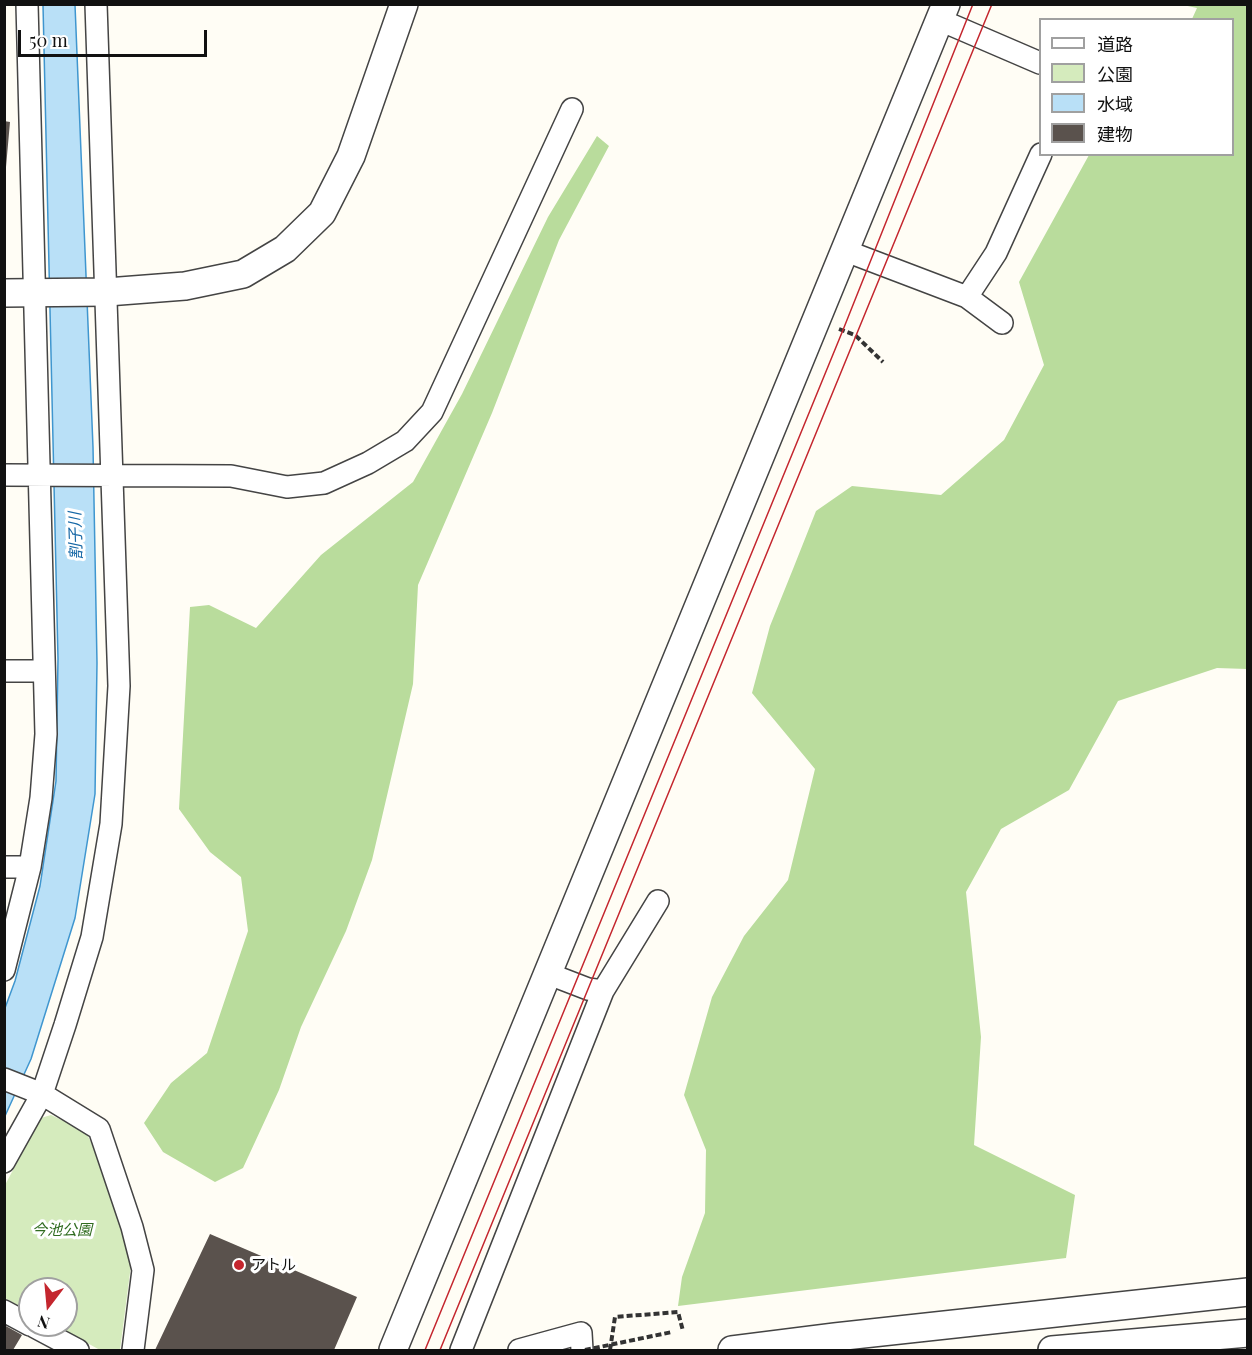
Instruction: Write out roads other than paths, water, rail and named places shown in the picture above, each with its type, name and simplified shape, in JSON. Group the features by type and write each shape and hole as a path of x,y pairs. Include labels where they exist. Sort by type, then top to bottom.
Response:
{"street":[{"path":"4,970 30,867 41,798 46,734 43,475 27,4"},
{"path":"4,1162 37,1092 92,937 111,824 119,686 107,474 96,4"},
{"path":"4,292 102,292 185,286 243,274 285,249 322,213 351,156 404,4"},
{"path":"393,1350 943,12 1039,62"},
{"path":"4,475 231,476 287,487 324,483 369,463 405,441 432,412 572,109"},
{"path":"967,297 996,253 1040,156"},
{"path":"846,251 967,297 1002,323"},
{"path":"4,671 44,671"},
{"path":"4,867 30,867"},
{"path":"461,1350 603,991 658,901"},
{"path":"549,974 603,991"},
{"path":"4,1079 37,1092 99,1129 132,1227 143,1270 133,1350"},
{"path":"732,1350 1248,1292"},
{"path":"4,1311 18,1319"},
{"path":"519,1350 581,1333 583,1350"},
{"path":"1052,1350 1248,1333"},
{"path":"53,1337 78,1350"}],"water":[{"name":"割子川","path":"43,5 75,5 93,447 97,663 95,794 75,918 31,1059 5,1116 5,1008 15,981 40,886 56,781 58,659"}],"tram line":[{"path":"425,1350 843,330 973,4"},
{"path":"440,1350 992,4"}],"place":[{"name":"アトル","path":"239,1265"}],"park label":[{"name":"今池公園","path":"62,1230"}]}
